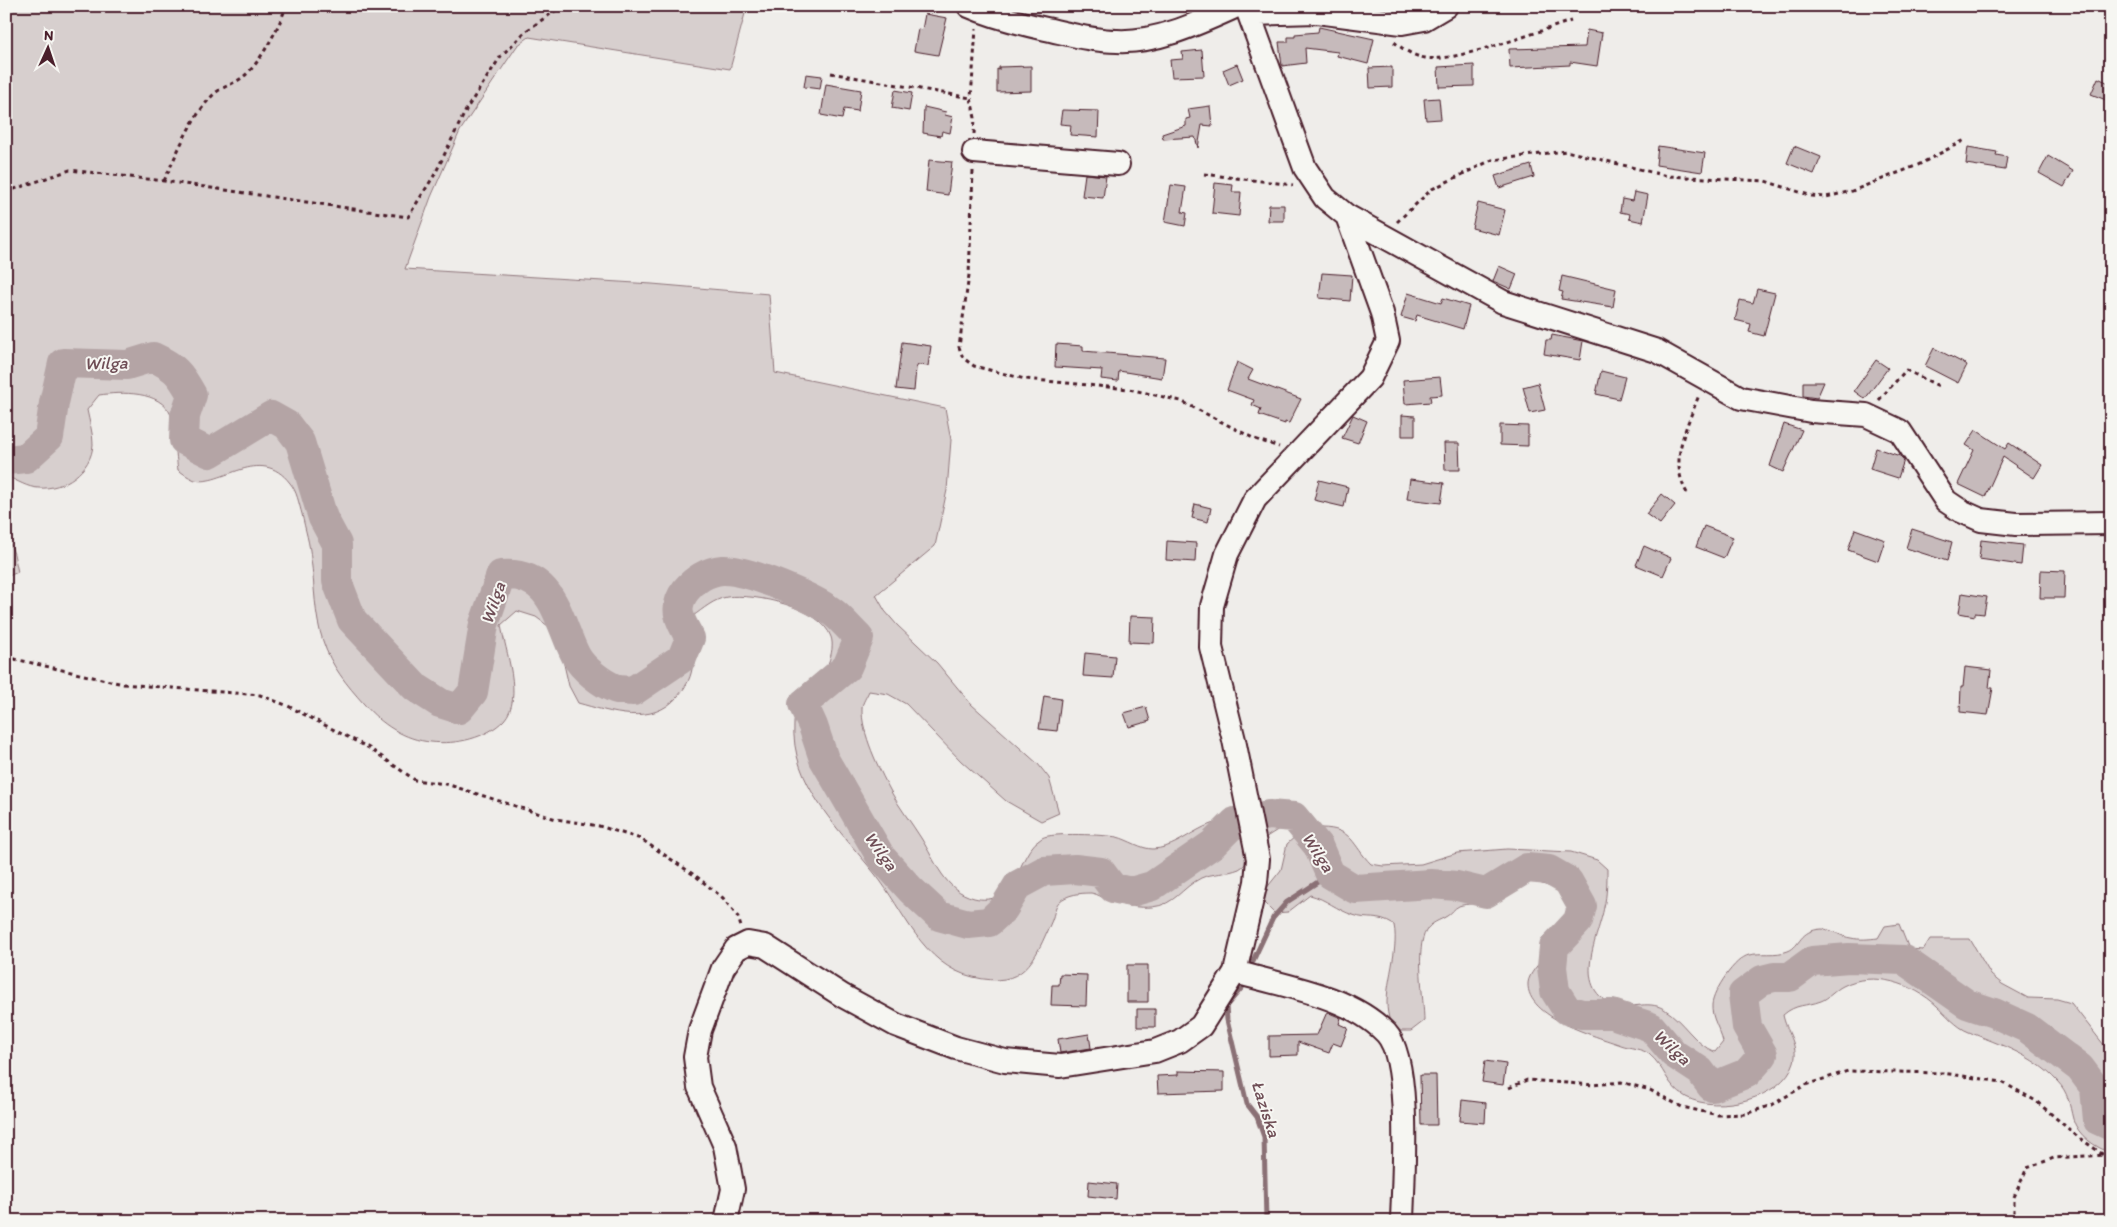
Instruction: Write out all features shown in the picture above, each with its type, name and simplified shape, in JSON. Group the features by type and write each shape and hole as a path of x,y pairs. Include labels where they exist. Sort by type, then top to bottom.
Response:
{"street":[{"path":"973,8 1004,20 1094,40 1119,42 1141,39 1192,26 1244,9 1317,12 1379,22 1402,23 1424,19 1446,6"},
{"path":"1244,9 1305,168 1325,198 1347,216 1503,302 1657,352 1741,398 1811,411 1866,415 1900,431 1946,501 1961,512 1981,520 2016,524 2111,523"},
{"path":"974,152 1118,164"},
{"path":"726,1221 733,1189 725,1146 699,1087 695,1057 700,1030 724,968 736,949 748,943 765,946 843,996 896,1025 956,1048 1005,1061 1060,1066 1155,1051 1180,1041 1201,1026 1235,972 1256,882 1258,859 1234,740 1211,647 1212,606 1227,554 1255,499 1370,378 1388,341 1382,313 1347,216"},
{"path":"1235,972 1340,1004 1364,1016 1386,1034 1396,1051 1402,1086 1404,1147 1402,1221"}],"path":[{"path":"164,181 199,112 215,93 244,77 266,48 282,20 286,6"},
{"path":"6,192 70,170 164,181 408,217 435,174 467,108 501,56 526,30 562,6"},
{"path":"973,8 971,98 975,118 969,275 959,347 963,358 974,366 1025,379 1130,389 1181,401 1255,439 1274,446 1302,451"},
{"path":"1379,22 1387,36 1401,48 1425,58 1440,58 1484,48 1571,21"},
{"path":"831,73 971,98"},
{"path":"1382,236 1432,189 1492,160 1566,151 1667,176 1765,181 1812,196 1826,197 1852,191 1918,165 1964,140"},
{"path":"1204,174 1319,189"},
{"path":"1866,415 1906,370 1939,386"},
{"path":"1687,493 1680,482 1679,454 1706,378"},
{"path":"6,657 123,684 260,695 288,706 369,748 415,780 446,784 556,819 599,826 641,839 697,877 723,898 738,917 748,943"},
{"path":"1509,1088 1527,1080 1593,1085 1621,1082 1650,1090 1682,1107 1718,1115 1745,1114 1772,1105 1805,1085 1848,1071 1943,1073 2002,1082 2036,1100 2078,1137 2111,1160"},
{"path":"2014,1221 2014,1197 2027,1168 2054,1158 2104,1155"}],"shaded area":[{"path":"6,6 747,6 730,69 529,37 517,46 460,131 431,197 405,269 652,284 769,294 775,373 945,408 951,440 947,490 935,546 876,595 885,611 897,625 937,663 971,704 1038,764 1049,778 1059,813 1041,821 1006,801 961,761 906,704 888,694 869,691 862,706 862,718 881,772 936,865 955,889 974,898 994,898 1000,895 1012,882 1035,843 1047,836 1111,836 1122,838 1144,848 1153,849 1171,845 1219,821 1252,817 1286,821 1261,842 1243,867 1234,871 1201,878 1172,900 1160,906 1127,906 1091,893 1062,899 1056,908 1033,960 1025,969 1016,975 1004,979 990,980 955,971 927,949 875,874 833,823 809,786 800,766 795,745 795,716 796,710 816,687 822,676 831,656 832,643 825,627 801,610 769,600 739,596 722,598 709,605 693,616 693,656 689,680 683,690 668,706 644,714 617,713 578,703 569,686 560,647 552,629 536,617 517,611 501,625 513,687 510,711 504,720 480,736 461,741 441,743 421,741 394,730 378,718 352,690 340,675 326,650 318,621 309,542 298,498 290,483 278,472 266,467 254,467 205,481 195,480 178,470 172,419 166,407 158,401 139,394 118,393 99,395 87,410 93,444 88,463 75,477 57,486 35,488 6,476"},
{"path":"6,533 18,572 6,577"},
{"path":"1321,828 1332,829 1346,834 1371,864 1383,866 1421,864 1457,853 1507,849 1571,852 1597,860 1607,869 1607,883 1605,902 1591,960 1590,973 1593,985 1600,996 1612,1004 1618,1006 1651,1005 1664,1009 1701,1044 1715,1052 1723,1042 1712,1010 1713,999 1731,968 1743,957 1754,954 1788,951 1796,946 1809,932 1822,929 1847,937 1868,939 1878,938 1885,926 1899,924 1909,949 1923,950 1930,939 1970,939 1991,975 2002,984 2028,998 2057,999 2071,1003 2111,1054 2111,1153 2099,1148 2083,1136 2075,1125 2064,1090 2038,1064 2005,1046 1964,1030 1928,998 1917,991 1880,979 1855,981 1843,986 1824,1000 1797,1007 1783,1015 1794,1044 1794,1062 1787,1075 1777,1085 1763,1094 1748,1100 1714,1104 1699,1102 1686,1097 1679,1093 1659,1065 1646,1052 1580,1031 1550,1016 1538,1006 1530,995 1528,983 1530,976 1568,930 1579,910 1573,902 1557,890 1526,881 1506,885 1485,901 1459,906 1430,926 1426,931 1421,949 1424,1021 1411,1031 1397,1031 1390,1020 1387,1007 1395,948 1394,925 1382,920 1353,915 1310,895 1288,912 1274,913 1264,903 1265,890 1281,870 1287,844 1297,835"}],"building":[{"path":"925,14 947,18 938,55 914,51 918,29 922,30"},
{"path":"1319,27 1374,39 1368,64 1337,56 1338,52 1305,48 1306,63 1282,66 1279,42 1288,42 1288,37 1295,37 1295,34 1318,32"},
{"path":"1587,30 1602,33 1597,66 1570,62 1570,65 1510,68 1509,49 1585,47"},
{"path":"1202,50 1204,76 1172,77 1170,60 1183,59 1182,52"},
{"path":"1237,64 1243,79 1229,85 1223,70"},
{"path":"1474,65 1474,86 1439,87 1438,67"},
{"path":"1031,66 1031,91 997,92 997,69 999,70 999,67"},
{"path":"1392,67 1392,87 1370,88 1369,68"},
{"path":"806,74 822,76 820,89 804,87"},
{"path":"2098,78 2111,84 2111,102 2091,94"},
{"path":"826,84 861,90 858,111 844,109 842,119 821,115"},
{"path":"895,90 912,93 909,111 892,108"},
{"path":"1439,98 1441,119 1426,120 1424,99"},
{"path":"1210,106 1212,126 1202,125 1198,148 1195,137 1163,139 1162,134 1186,126 1186,119 1190,118 1188,109"},
{"path":"924,107 946,112 945,115 953,117 950,133 942,131 941,136 923,133"},
{"path":"1062,110 1099,111 1098,137 1070,135 1071,125 1060,124"},
{"path":"1658,146 1705,153 1702,172 1656,165"},
{"path":"1794,146 1821,157 1814,174 1787,163"},
{"path":"1968,147 1997,152 1996,155 2007,157 2005,170 1966,164"},
{"path":"2048,156 2073,171 2064,187 2039,173"},
{"path":"929,160 952,162 948,195 926,192"},
{"path":"1531,165 1534,177 1499,188 1495,176"},
{"path":"1085,174 1106,176 1103,198 1082,196"},
{"path":"1215,183 1233,185 1232,192 1241,192 1239,216 1212,213"},
{"path":"1171,185 1186,187 1182,212 1187,213 1185,226 1165,222"},
{"path":"1634,192 1648,195 1643,222 1629,219 1630,214 1620,212 1622,199 1632,201"},
{"path":"1478,203 1505,210 1499,235 1472,228"},
{"path":"1269,205 1284,205 1284,221 1268,221"},
{"path":"1499,266 1517,274 1511,289 1493,281"},
{"path":"1322,273 1352,275 1350,301 1319,298"},
{"path":"1562,276 1616,289 1613,307 1561,299 1563,292 1559,291"},
{"path":"1757,289 1775,293 1764,336 1749,332 1751,324 1735,320 1740,300 1753,303"},
{"path":"1408,293 1441,303 1443,298 1469,306 1463,329 1417,315 1415,321 1401,317"},
{"path":"1552,335 1583,341 1580,360 1544,354 1546,340 1551,340"},
{"path":"902,342 931,346 928,366 918,365 916,368 914,391 896,389"},
{"path":"1056,344 1083,346 1083,351 1165,358 1162,378 1119,371 1118,381 1101,379 1102,370 1055,367"},
{"path":"1934,348 1967,365 1958,383 1925,366"},
{"path":"1876,360 1888,368 1865,399 1854,391"},
{"path":"1237,362 1253,370 1248,379 1301,399 1289,423 1285,422 1285,424 1259,415 1261,409 1252,405 1254,400 1227,390"},
{"path":"1601,371 1625,377 1619,399 1596,394"},
{"path":"1440,377 1442,395 1430,396 1431,402 1405,404 1403,380"},
{"path":"1803,382 1824,382 1817,398 1803,396"},
{"path":"1538,383 1545,410 1530,413 1523,387"},
{"path":"1353,415 1367,421 1358,443 1342,438"},
{"path":"1402,415 1415,416 1415,436 1402,436"},
{"path":"1784,424 1802,430 1783,472 1770,466"},
{"path":"1500,425 1528,426 1528,446 1500,445"},
{"path":"1976,430 2005,449 2009,443 2042,465 2034,478 2003,457 1985,497 1958,484 1974,450 1966,445"},
{"path":"1444,443 1459,443 1460,470 1445,470"},
{"path":"1876,448 1900,456 1904,460 1898,478 1870,469"},
{"path":"1410,479 1444,483 1441,503 1407,499"},
{"path":"1319,480 1348,487 1344,507 1314,500"},
{"path":"1662,494 1675,505 1660,524 1646,514"},
{"path":"1195,504 1211,508 1208,522 1192,518"},
{"path":"1704,526 1733,537 1724,558 1696,547"},
{"path":"1855,529 1885,540 1878,561 1848,550"},
{"path":"1912,529 1952,542 1947,561 1906,548"},
{"path":"1981,540 2023,545 2021,565 1979,559"},
{"path":"1167,541 1196,543 1195,562 1166,560"},
{"path":"1644,546 1671,558 1663,576 1636,565"},
{"path":"2041,570 2065,571 2064,598 2040,598"},
{"path":"1962,593 1987,597 1984,614 1975,613 1975,616 1959,613"},
{"path":"1130,616 1155,617 1154,643 1129,642"},
{"path":"1085,653 1115,656 1113,678 1083,676"},
{"path":"1965,667 1991,670 1989,688 1993,688 1988,715 1960,712 1961,687 1963,687"},
{"path":"1044,696 1061,699 1057,731 1039,729"},
{"path":"1146,707 1150,721 1129,727 1124,713"},
{"path":"1127,965 1148,965 1148,1002 1127,1002"},
{"path":"1060,974 1087,975 1086,1006 1051,1005 1052,985 1059,985"},
{"path":"1137,1009 1155,1009 1155,1027 1137,1027"},
{"path":"1327,1012 1341,1018 1339,1024 1348,1028 1341,1046 1333,1043 1329,1053 1298,1042 1298,1055 1269,1056 1269,1036 1317,1035"},
{"path":"1089,1034 1091,1048 1060,1053 1058,1039"},
{"path":"1485,1061 1506,1064 1503,1085 1482,1082"},
{"path":"1178,1071 1224,1072 1224,1091 1158,1093 1157,1076 1178,1075"},
{"path":"1420,1075 1436,1075 1437,1125 1421,1125"},
{"path":"1462,1100 1486,1103 1485,1123 1460,1121"},
{"path":"1089,1181 1117,1184 1116,1199 1088,1196"}],"waterway":[{"name":"Wilga","path":"6,460 26,458 49,437 63,363 127,365 153,357 167,364 180,376 192,395 185,416 184,440 210,453 271,416 287,425 300,442 323,518 337,544 337,581 352,620 415,687 440,703 459,709 473,692 484,624 501,575 519,576 533,581 543,589 552,601 579,661 588,671 609,686 616,689 633,691 682,658 690,638 679,614 679,603 689,586 707,574 722,570 733,571 763,579 797,593 835,614 859,638 847,667 803,704 824,759 881,857 911,890 939,916 968,924 989,922 1004,908 1018,885 1044,871 1075,869 1101,872 1113,888 1131,892 1152,886 1213,844 1235,822 1269,815 1294,817 1318,846 1330,874 1355,889 1431,884 1457,886 1486,893 1527,868 1549,870 1568,881 1582,906 1578,921 1554,947 1552,967 1555,991 1567,1010 1582,1014 1612,1014 1651,1027 1674,1054 1700,1071 1712,1087 1747,1073 1763,1055 1747,1027 1743,994 1762,980 1774,977 1790,977 1812,961 1849,958 1904,960 1967,1004 1994,1013 2027,1028 2080,1068 2095,1088 2098,1120 2111,1126"},
{"name":"Łaziska","path":"1252,963 1273,918 1287,902 1330,874"},
{"name":"Łaziska","path":"1245,984 1226,1006 1227,1020 1247,1104 1257,1117 1264,1137 1266,1221"}]}
